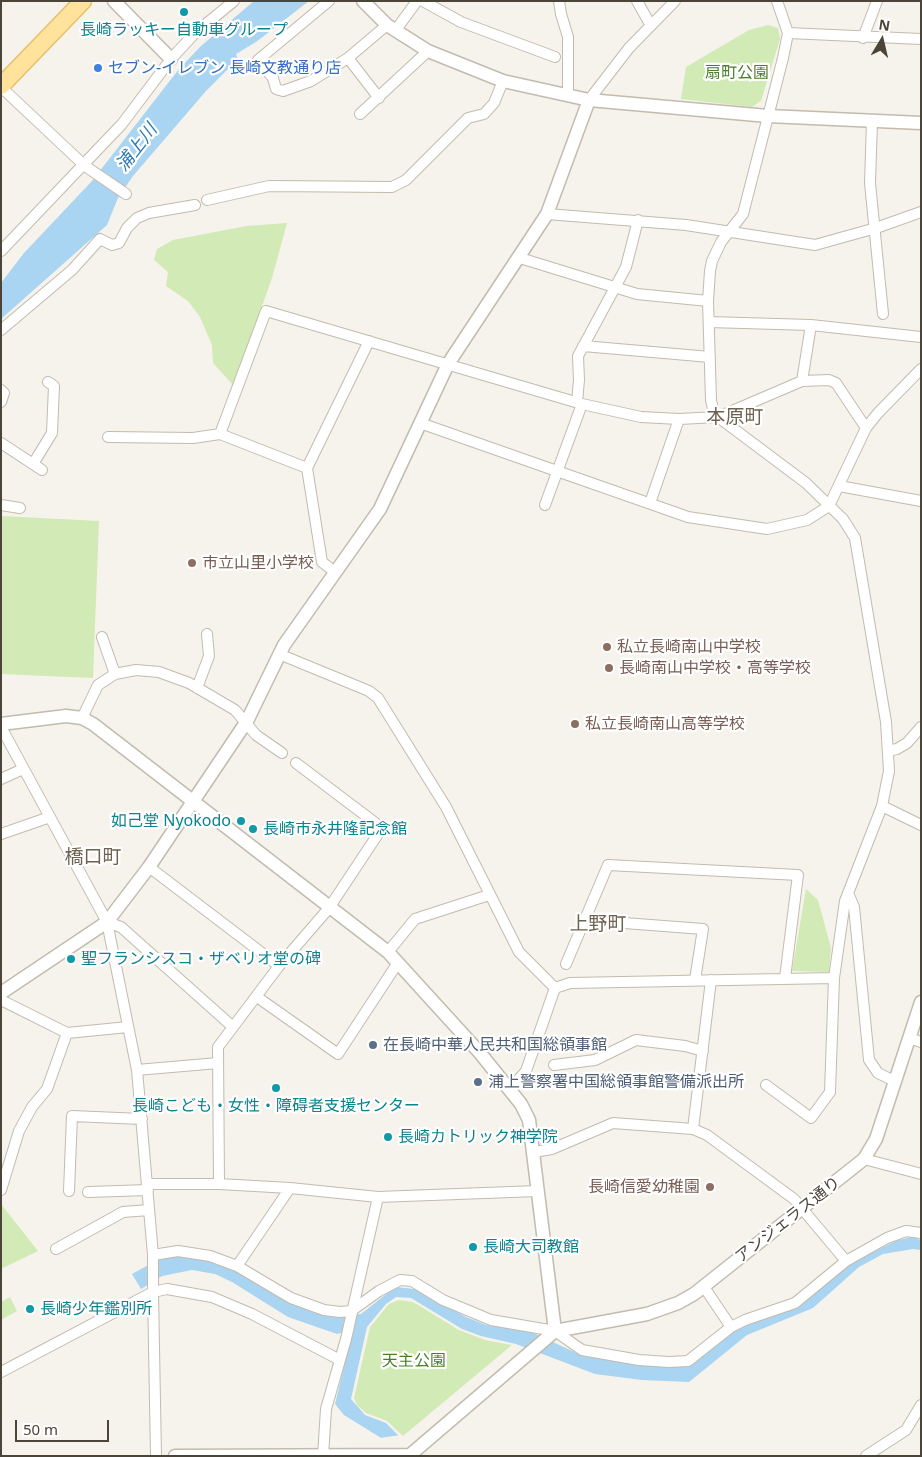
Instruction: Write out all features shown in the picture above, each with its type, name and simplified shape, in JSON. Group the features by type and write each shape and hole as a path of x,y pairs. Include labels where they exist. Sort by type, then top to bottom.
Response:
{"main road":[{"path":"1,86 8,70 83,1"}],"street":[{"path":"114,1 171,59"},
{"path":"1,251 85,166 122,124 171,59 195,33 234,1"},
{"path":"329,1 258,60 274,78 276,89 283,91 311,81 348,58 391,28 417,1"},
{"path":"363,1 391,28 428,52 503,81 568,96 589,100 768,116 921,123"},
{"path":"423,1 461,22 555,57"},
{"path":"559,1 568,37 568,96"},
{"path":"637,1 650,24"},
{"path":"1,993 107,922 149,867 246,721 279,654 380,509 448,364 520,258 547,214 589,100 629,48 650,24 675,1"},
{"path":"766,1085 811,1118 830,1092 834,978 848,894 882,806 889,771 886,722 855,538 844,519 806,484 714,414 711,400 708,301 712,261 728,233 744,214 788,33 777,1"},
{"path":"864,38 877,1"},
{"path":"788,33 864,38 921,39"},
{"path":"360,114 428,52"},
{"path":"348,58 379,98"},
{"path":"207,200 269,186 392,187 406,180 468,118 484,114 494,103 503,81"},
{"path":"1,86 85,166 126,194"},
{"path":"872,121 870,183 876,228 883,314"},
{"path":"1,330 72,270 100,239 112,245 119,243 127,228 137,218 149,213 196,205"},
{"path":"547,214 686,225 815,246 921,212"},
{"path":"545,505 559,470 579,403 577,363 583,346 626,267 638,220"},
{"path":"520,258 637,294 708,301"},
{"path":"220,434 266,312 579,403 641,417 679,419 718,417 802,381 829,380 836,383 866,428"},
{"path":"709,322 811,325 921,337"},
{"path":"802,381 811,325"},
{"path":"335,572 322,562 307,468 369,341"},
{"path":"583,346 710,357"},
{"path":"420,423 559,470 688,517 767,529 807,520 829,506 866,428 921,369"},
{"path":"32,464 52,433 54,386 48,382"},
{"path":"1,390 4,393 1,402"},
{"path":"650,504 679,419"},
{"path":"108,437 193,438 220,434 307,468"},
{"path":"1,443 42,470"},
{"path":"839,486 921,501"},
{"path":"1,505 20,508"},
{"path":"197,688 209,656 207,634"},
{"path":"102,637 115,674"},
{"path":"279,654 369,691 378,698 446,807 519,952 556,988"},
{"path":"82,718 98,685 115,674 136,670 159,672 197,688 235,710 256,735 282,753"},
{"path":"156,1456 153,1258 142,1119 137,1070 107,922 1,725 66,716 82,718 93,724 388,952 480,1054 521,1104 529,1120 534,1152 552,1333"},
{"path":"888,751 897,750 907,743 921,727"},
{"path":"219,1184 218,1047 280,966 330,908 382,828 296,763"},
{"path":"1,779 23,769"},
{"path":"882,806 921,825"},
{"path":"1,834 50,817"},
{"path":"566,964 608,865 798,875 785,978"},
{"path":"149,867 280,966"},
{"path":"848,894 854,906 869,1060 878,1073 894,1081"},
{"path":"388,952 415,919 489,895"},
{"path":"585,920 703,929 695,980"},
{"path":"107,922 121,928 233,1027"},
{"path":"257,997 338,1054 397,964"},
{"path":"556,988 570,983 834,978"},
{"path":"693,1129 711,980"},
{"path":"510,1090 526,1071 556,988"},
{"path":"1,1000 67,1033 128,1027"},
{"name":"アンジェラス通り","path":"552,1333 647,1314 678,1303 704,1286 864,1159 876,1139 894,1081 915,1040 921,1002"},
{"path":"1,1190 19,1131 32,1107 47,1089 67,1033"},
{"path":"554,1064 595,1060 636,1040 685,1046 703,1051"},
{"path":"137,1070 218,1063"},
{"path":"69,1191 72,1116 142,1119"},
{"path":"534,1152 552,1149 613,1123 693,1129 707,1135 794,1199 804,1208 846,1261"},
{"path":"864,1159 921,1174"},
{"path":"88,1192 219,1184 290,1188 378,1197 538,1191"},
{"path":"237,1266 290,1188"},
{"path":"324,1455 326,1409 338,1359 346,1339 378,1197"},
{"path":"56,1249 123,1212 149,1210"},
{"path":"153,1258 178,1252 210,1256 237,1266 291,1298 324,1310 351,1312 390,1285 400,1280 412,1281 443,1300 491,1320 552,1333 582,1350 639,1360 669,1362 688,1361 730,1327 795,1303 846,1261 887,1238 906,1231 921,1233"},
{"path":"704,1286 730,1327"},
{"path":"1,1372 153,1289 212,1297 252,1314 338,1359"},
{"path":"175,1456 410,1455 552,1333"},
{"path":"870,1455 906,1430 921,1405"}],"green space":[{"name":"扇町公園","path":"768,25 778,28 780,39 761,101 752,107 681,99 686,67 749,30"},
{"path":"287,223 272,278 234,386 213,363 212,345 200,317 188,301 166,286 168,272 154,260 157,249 173,240 246,226"},
{"path":"1,516 99,521 93,678 1,674"},
{"path":"806,889 818,900 831,948 829,972 792,971"},
{"path":"1,1204 38,1251 1,1269"},
{"path":"10,1297 17,1311 1,1320 1,1302"},
{"name":"天主公園","path":"399,1300 413,1302 459,1330 485,1340 512,1345 403,1436 387,1421 366,1413 357,1405 354,1398 370,1327 389,1304"}],"water":[{"name":"浦上川","path":"254,1 309,1 256,42 236,54 238,59 206,91 133,176 118,198 107,225 1,319 1,283 24,253 92,181 179,69 201,46"},
{"path":"912,1237 921,1240 921,1250 913,1249 883,1254 859,1267 813,1308 747,1335 689,1382 642,1380 595,1374 516,1344 481,1336 462,1329 411,1298 396,1297 386,1304 367,1327 351,1399 365,1415 386,1423 400,1437 386,1441 344,1415 335,1404 353,1330 337,1334 288,1317 232,1282 215,1274 192,1270 162,1276 141,1289 132,1274 163,1257 193,1257 218,1263 235,1270 293,1304 315,1313 337,1316 361,1314 395,1287 415,1289 466,1317 486,1325 529,1331 583,1356 680,1366 697,1360 715,1343 740,1326 769,1316 856,1260 898,1240"}],"pier":[{"path":"401,1435 418,1454 397,1456 379,1438"}],"place":[{"name":"長崎ラッキー自動車グループ","path":"184,12"},
{"name":"セブン-イレブン 長崎文教通り店","path":"98,68"},
{"name":"市立山里小学校","path":"192,563"},
{"name":"私立長崎南山中学校","path":"607,647"},
{"name":"長崎南山中学校・高等学校","path":"609,668"},
{"name":"私立長崎南山高等学校","path":"575,724"},
{"name":"如己堂 Nyokodo","path":"241,821"},
{"name":"長崎市永井隆記念館","path":"253,829"},
{"name":"聖フランシスコ・ザベリオ堂の碑","path":"71,959"},
{"name":"在長崎中華人民共和国総領事館","path":"373,1045"},
{"name":"浦上警察署中国総領事館警備派出所","path":"478,1082"},
{"name":"長崎こども・女性・障碍者支援センター","path":"276,1088"},
{"name":"長崎カトリック神学院","path":"388,1137"},
{"name":"長崎信愛幼稚園","path":"710,1187"},
{"name":"長崎大司教館","path":"473,1247"},
{"name":"長崎少年鑑別所","path":"30,1309"}],"district":[{"name":"本原町","path":"735,418"},
{"name":"橋口町","path":"93,858"},
{"name":"上野町","path":"598,925"}]}
